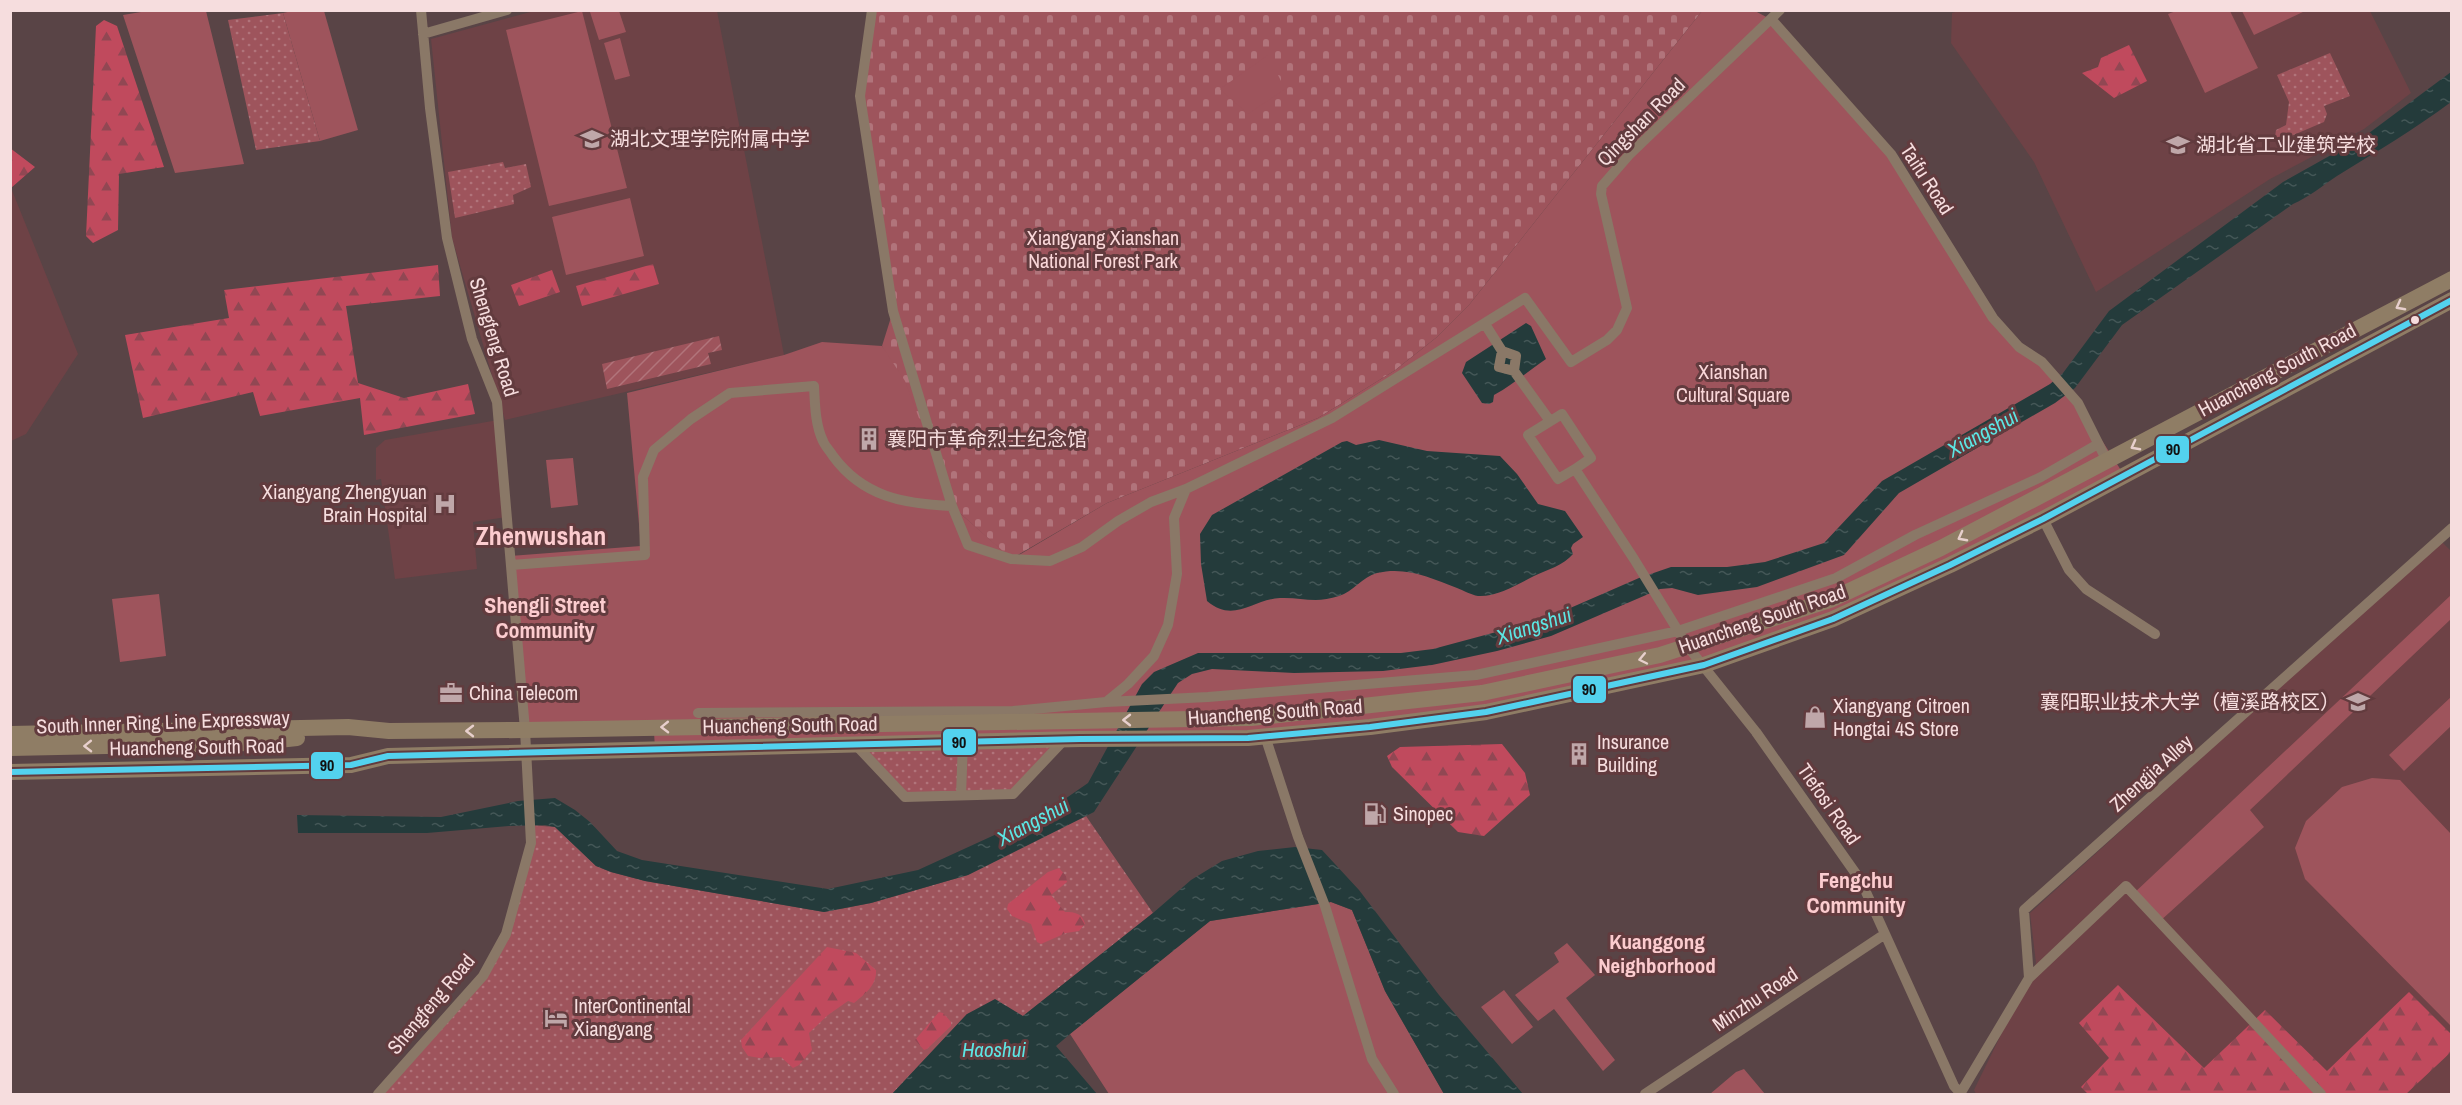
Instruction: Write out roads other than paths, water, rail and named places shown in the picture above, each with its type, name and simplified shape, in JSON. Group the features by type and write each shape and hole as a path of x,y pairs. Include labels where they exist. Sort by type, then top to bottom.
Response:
{"highway":[{"name":"Huancheng South Road","path":"10,734 348,727 388,731 525,730 1251,717 1482,693 1660,655 1830,600 1941,548 2451,279"},
{"name":"Huancheng South Road","path":"10,772 351,765 388,756 527,752 1265,736 1370,727 1486,712 1704,665 1833,620 2043,519 2451,300"},
{"name":"South Inner Ring Line Expressway","path":"10,762 250,750 350,732 388,731"},
{"name":"South Inner Ring Line Expressway","path":"10,748 250,750 347,758 388,756"}],"street":[{"name":"Shengfeng Road","path":"378,1095 483,976 506,934 531,843 527,752 497,402 472,339 447,238 421,10"},
{"path":"423,34 507,10"},
{"path":"872,10 860,96 893,311 952,506 968,545 1011,559 1050,561 1082,547 1118,521 1151,502 1186,489 1332,418 1485,324 1502,351 1516,356 1517,374 1550,421"},
{"name":"Qingshan Road","path":"1485,324 1525,298 1571,362 1607,340 1617,330 1627,309 1601,194 1602,186 1629,155 1780,10"},
{"name":"Taifu Road","path":"1772,20 1891,154 1993,318 2019,347 2042,362 2078,404 2107,461"},
{"path":"511,565 645,555 643,477 654,450 691,419 730,393 814,386 816,416 823,441 854,479 880,495 920,505 952,506"},
{"path":"1562,414 1591,458 1575,469 1558,479 1528,435 1562,414"},
{"path":"698,713 1013,711 1476,675 1678,631 1836,578 1915,535 2041,477 2098,444"},
{"name":"Tiefosi Road","path":"1575,469 1688,647 1756,732 1861,881 1954,1086 1961,1094"},
{"path":"1106,702 1128,684 1154,656 1168,625 1177,574 1174,518 1186,489"},
{"path":"2043,519 2068,570 2086,590 2155,634"},
{"name":"Zhengjia Alley","path":"2029,978 2024,910 2451,528"},
{"path":"1265,736 1298,837 1325,906 1372,1059 1394,1095"},
{"path":"855,744 905,797 1013,794 1073,739"},
{"path":"961,795 963,742"},
{"path":"1961,1094 2029,978 2126,886 2322,1095"},
{"name":"Minzhu Road","path":"1646,1095 1885,934"}],"water":[{"name":"Xiangshui","path":"2451,72 2451,102 2293,204 2122,325 2075,388 2055,403 1899,493 1844,555 1757,587 1698,595 1672,588 1660,589 1551,636 1432,665 1383,671 1294,673 1212,669 1192,674 1178,683 1094,812 968,875 871,903 824,912 645,881 611,872 596,866 555,827 545,825 427,833 298,833 297,815 441,817 518,801 555,798 590,822 617,851 642,860 828,889 918,870 1049,810 1088,783 1142,684 1154,672 1198,653 1401,653 1433,649 1545,619 1639,578 1671,567 1727,567 1765,562 1824,543 1882,481 2050,384 2063,373 2109,311 2283,182 2365,136"},
{"path":"1526,323 1531,326 1546,359 1494,395 1493,402 1482,403 1462,373 1466,362"},
{"path":"1379,440 1427,451 1500,456 1517,474 1538,504 1565,511 1583,537 1573,544 1571,548 1573,554 1560,564 1507,589 1485,596 1473,595 1418,574 1388,571 1372,575 1344,594 1330,598 1270,599 1235,610 1217,608 1207,601 1201,564 1200,534 1212,515 1342,442 1347,441 1356,445"},
{"name":"Haoshui","path":"1295,847 1322,850 1359,890 1439,995 1523,1094 1444,1094 1385,991 1352,910 1331,902 1210,921 1070,1034 1056,1046 1097,1094 892,1094 967,1014 995,999 1023,1016 1191,880 1222,861 1258,851"}],"place":[{"name":"湖北文理学院附属中学","path":"592,139"},
{"name":"湖北省工业建筑学校","path":"2178,145"},
{"name":"襄阳市革命烈士纪念馆","path":"869,439"},
{"name":"Xiangyang Zhengyuan Brain Hospital","path":"445,504"},
{"name":"China Telecom","path":"451,693"},
{"name":"襄阳职业技术大学（檀溪路校区）","path":"2358,702"},
{"name":"Xiangyang Citroen Hongtai 4S Store","path":"1815,717"},
{"name":"Insurance Building","path":"1579,754"},
{"name":"Sinopec","path":"1375,814"},
{"name":"InterContinental Xiangyang","path":"556,1018"}],"district":[{"name":"Zhenwushan","path":"541,536"},
{"name":"Shengli Street Community","path":"545,618"},
{"name":"Fengchu Community","path":"1856,892"},
{"name":"Kuanggong Neighborhood","path":"1657,954"}],"park label":[{"name":"Xiangyang Xianshan National Forest Park","path":"1103,250"},
{"name":"Xianshan Cultural Square","path":"1733,384"}]}
